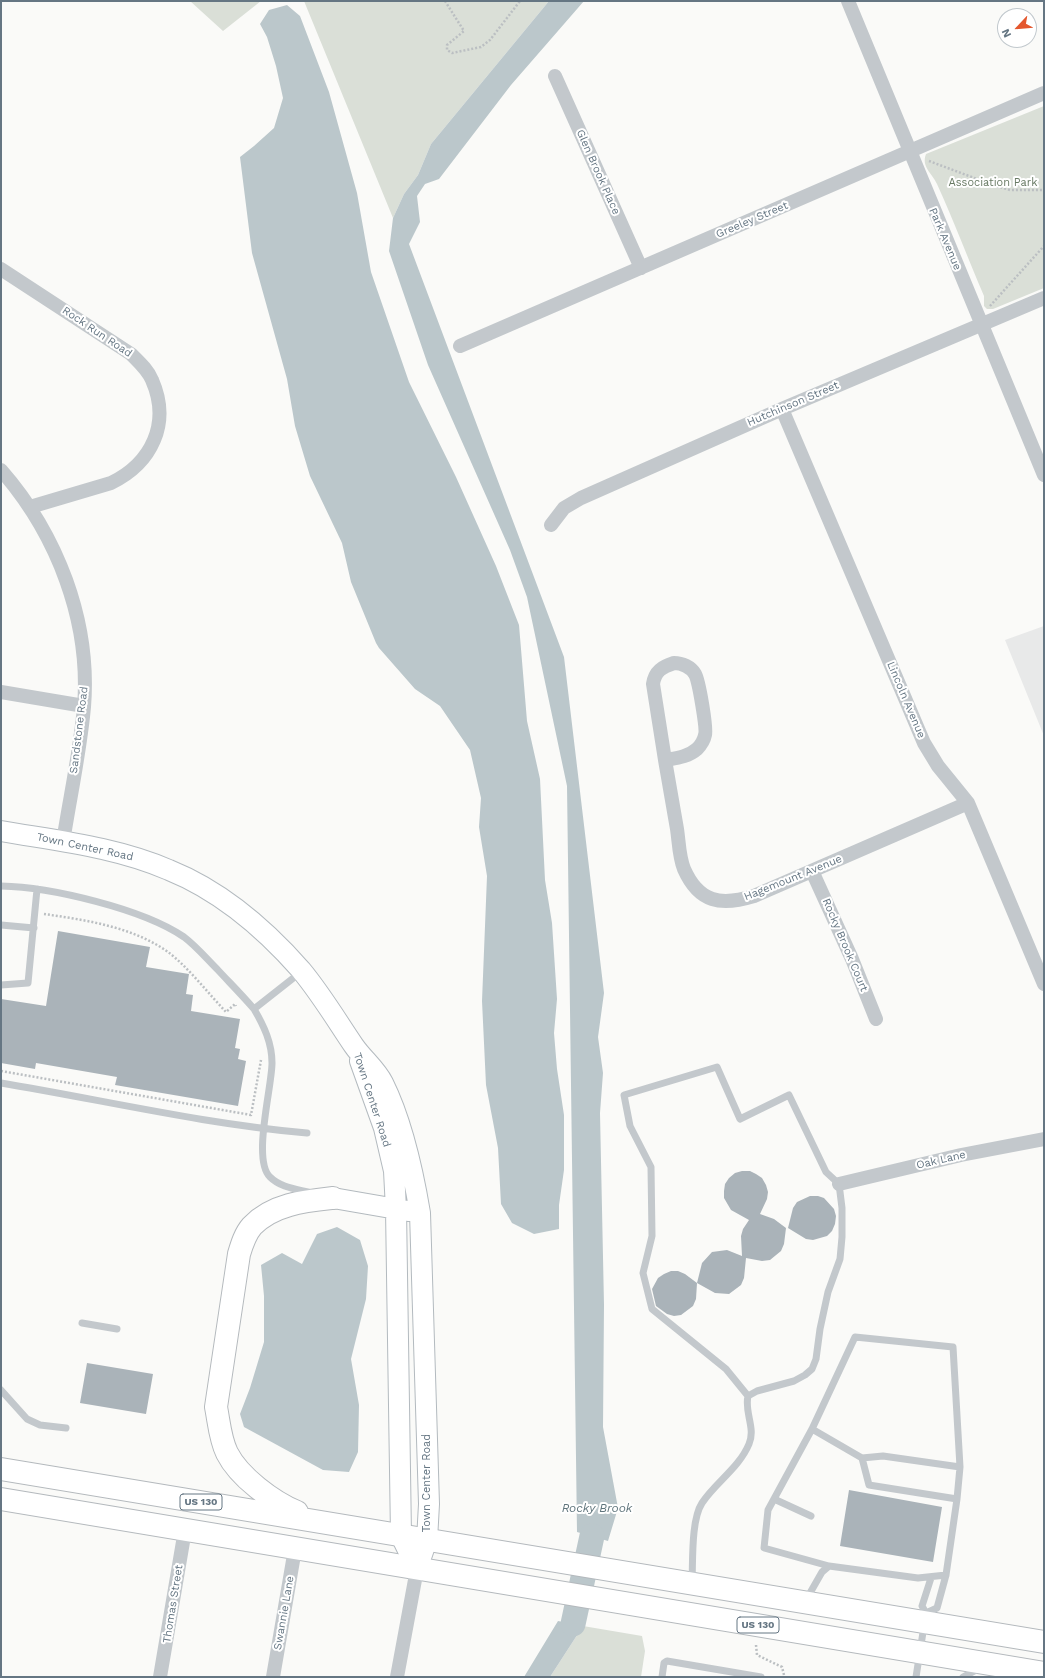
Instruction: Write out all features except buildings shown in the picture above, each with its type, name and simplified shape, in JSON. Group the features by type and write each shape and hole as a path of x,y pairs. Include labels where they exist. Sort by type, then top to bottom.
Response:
{"highway":[{"path":"323,1522 285,1507 262,1492 238,1468 227,1453 220,1431 216,1407 239,1254 245,1237 252,1226 274,1210 295,1203 333,1198"},
{"name":"US 130","path":"4,1466 32,1474 805,1603 925,1617 1044,1642"},
{"name":"US 130","path":"1,1499 1044,1673"}],"street":[{"name":"Park Avenue","path":"848,1 909,152 1044,476"},
{"name":"Glen Brook Place","path":"555,76 641,268"},
{"name":"Greeley Street","path":"460,346 1044,93"},
{"name":"Rock Run Road","path":"1,269 131,354 142,365 152,379 158,396 160,411 158,430 153,444 137,466 124,477 112,483 30,507"},
{"name":"Hutchinson Street","path":"551,525 564,508 581,498 782,409 1044,298"},
{"name":"Lincoln Avenue","path":"782,409 924,743 938,766 968,803 1044,984"},
{"name":"Sandstone Road","path":"1,470 30,507 55,552 73,601 83,649 85,677 84,706 63,842"},
{"name":"Hagemount Avenue","path":"665,760 688,755 697,749 705,735 699,687 695,674 689,667 681,663 666,666 659,670 654,676 653,684 665,760 684,868 693,885 705,896 716,901 729,902 754,896 968,803"},
{"path":"1,692 84,706"},
{"name":"Town Center Road","path":"1,831 109,850 145,860 171,870 199,884 228,902 249,918 302,971 355,1048 382,1082 402,1133 413,1173 420,1213 429,1504 427,1540 417,1569"},
{"name":"Rocky Brook Court","path":"812,871 852,959 876,1019"},
{"name":"Town Center Road","path":"355,1048 384,1128 394,1171 396,1209 401,1536 417,1569"},
{"name":"Oak Lane","path":"839,1184 961,1155 1044,1139"},
{"path":"333,1198 420,1213"},
{"name":"Thomas Street","path":"160,1677 185,1530"},
{"name":"Swannie Lane","path":"273,1677 295,1549"},
{"path":"397,1677 417,1569"}],"lane":[{"path":"1,886 37,889 96,902 123,910 171,929 186,938 200,951 254,1009 268,1035 272,1063 262,1159 268,1176 281,1185 333,1198"},
{"path":"1,985 28,983 37,889"},
{"path":"1,925 34,928"},
{"path":"254,1009 302,971"},
{"path":"692,1584 693,1547 696,1525 702,1504 736,1465 750,1442 751,1427 746,1404 748,1396 756,1391 794,1381 812,1369 816,1359 820,1328 828,1292 840,1259 842,1237 842,1208 839,1184 826,1172 789,1095 740,1119 717,1067 624,1095 630,1126 651,1167 652,1236 643,1273 652,1309 726,1369 748,1396"},
{"path":"1,1083 194,1119 307,1134"},
{"path":"82,1323 117,1329"},
{"path":"925,1617 937,1608 946,1575 957,1499 960,1467 953,1347 854,1336 812,1429 768,1510 764,1548 829,1566 918,1578 931,1578 946,1575"},
{"path":"1,1390 27,1419 40,1425 66,1428"},
{"path":"812,1429 862,1458 883,1456 960,1467"},
{"path":"862,1458 868,1485 957,1499"},
{"path":"774,1499 811,1516"},
{"path":"805,1603 822,1572 829,1566"},
{"path":"916,1677 925,1617 922,1606 931,1578"},
{"path":"662,1677 664,1663 667,1661 761,1677"},
{"path":"963,1677 989,1664"}],"path":[{"path":"445,1 464,31 447,45 447,50 452,53 481,47 490,40 520,1"},
{"path":"926,160 1010,190 1044,190"},
{"path":"990,306 1044,246"},
{"path":"35,913 75,918 102,925 130,933 160,947 178,960 226,1012 235,1004 238,1008"},
{"path":"1,1070 251,1115 261,1060 260,1052"},
{"path":"756,1644 758,1655 782,1667 784,1675"}],"shaded area":[{"path":"1044,626 1044,736 1005,640"}],"green space":[{"path":"190,1 261,1 223,31"},
{"path":"304,1 549,1 431,144 418,175 404,194 393,218"},
{"name":"Association Park","path":"1044,106 1044,288 993,309 987,309 984,306 984,296 949,212 935,180 926,166 926,154"},
{"path":"583,1626 642,1636 645,1651 641,1677 550,1677"}],"water":[{"name":"Rocky Brook","path":"549,1 584,1 511,85 439,179 425,184 417,196 420,222 409,244 564,657 604,993 598,1037 603,1073 600,1113 604,1305 603,1427 618,1508 608,1541 577,1532 567,786 527,597 510,550 428,365 389,251 393,218 404,194 418,175 431,144"},
{"path":"287,5 300,16 329,92 357,193 371,272 409,382 456,477 496,566 519,625 527,721 540,779 545,880 552,923 557,999 554,1033 557,1069 564,1115 564,1170 559,1205 559,1229 534,1234 512,1223 501,1204 498,1148 486,1085 482,1001 487,876 479,827 481,798 470,750 440,706 415,689 376,643 351,582 342,543 310,476 295,426 287,379 252,253 240,157 274,128 283,98 276,66 267,37 260,24 269,10"},
{"path":"337,1227 360,1240 368,1266 366,1299 351,1359 359,1405 358,1452 349,1472 323,1470 244,1427 240,1414 250,1388 264,1342 264,1296 261,1265 282,1253 302,1264 317,1234"},
{"path":"558,1621 583,1626 550,1677 524,1677"}],"waterway":[{"name":"Rocky Brook","path":"573,1624 592,1536"}]}
